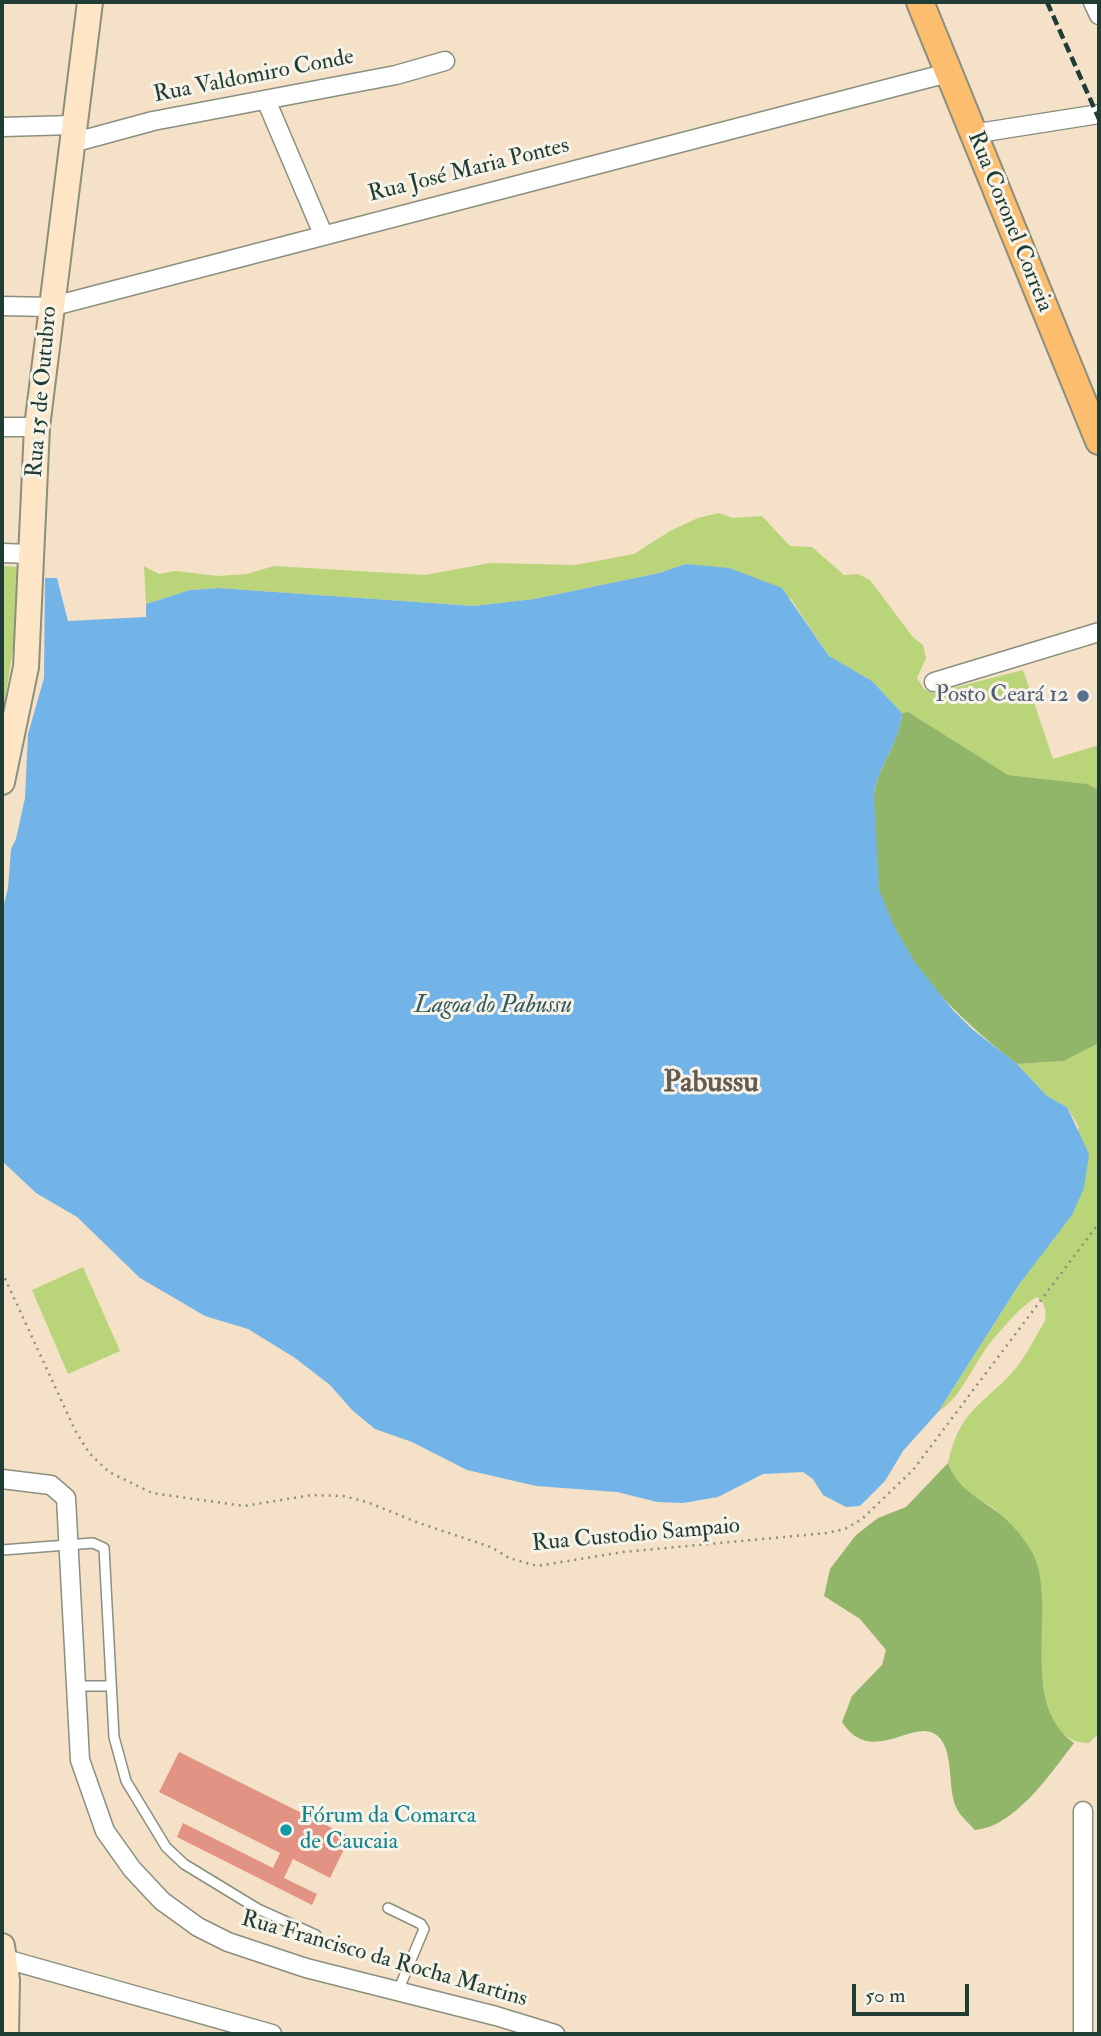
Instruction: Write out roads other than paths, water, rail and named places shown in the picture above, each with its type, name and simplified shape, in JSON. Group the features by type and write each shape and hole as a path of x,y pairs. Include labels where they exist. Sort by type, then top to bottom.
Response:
{"main road":[{"name":"Rua 15 de Outubro","path":"2,782 26,667 37,427 90,2"},
{"name":"Rua Coronel Correia","path":"920,2 1099,441"},
{"path":"2,1946 7,1980 6,2034"}],"street":[{"path":"1093,2 1099,15"},
{"name":"Rua Valdomiro Conde","path":"2,127 73,134 396,75 445,61"},
{"name":"Rua José Maria Pontes","path":"2,306 50,307 948,73"},
{"path":"266,100 323,234"},
{"path":"972,134 1099,114"},
{"path":"2,427 37,427"},
{"path":"2,553 31,554"},
{"path":"934,682 1099,632"},
{"name":"Rua Francisco da Rocha Martins","path":"2,1479 51,1485 60,1490 69,1509 80,1760 105,1831 132,1869 162,1901 198,1927 228,1942 306,1968 555,2034"},
{"path":"1083,1811 1083,2034"},
{"path":"2,1958 272,2034"}],"lane":[{"path":"2,1550 93,1543 104,1548 114,1737 121,1770 166,1847 184,1864 258,1909 316,1936"},
{"path":"76,1686 111,1686"},
{"path":"388,1908 421,1924 424,1930 398,1991"}],"water":[{"name":"Lagoa do Pabussu","path":"686,564 729,568 782,588 829,656 872,681 902,713 897,734 874,793 879,890 895,928 916,964 952,1009 972,1029 1017,1064 1047,1096 1067,1107 1089,1154 1084,1188 1072,1215 1020,1283 938,1412 903,1451 885,1481 860,1506 846,1507 823,1495 813,1479 803,1472 763,1474 718,1497 683,1503 657,1502 617,1492 536,1486 467,1470 412,1442 375,1429 352,1410 330,1385 295,1358 248,1329 205,1316 140,1278 77,1217 36,1193 2,1161 2,912 8,888 11,849 16,839 25,798 28,734 44,678 45,578 57,578 68,621 146,617 146,604 190,590 218,588 474,606 534,599 659,573"}],"railway":[{"path":"1047,2 1099,119"}],"place":[{"name":"Posto Ceará 12","path":"1083,696"},
{"name":"Fórum da Comarca de Caucaia","path":"286,1830"}],"district":[{"name":"Pabussu","path":"711,1085"}]}
